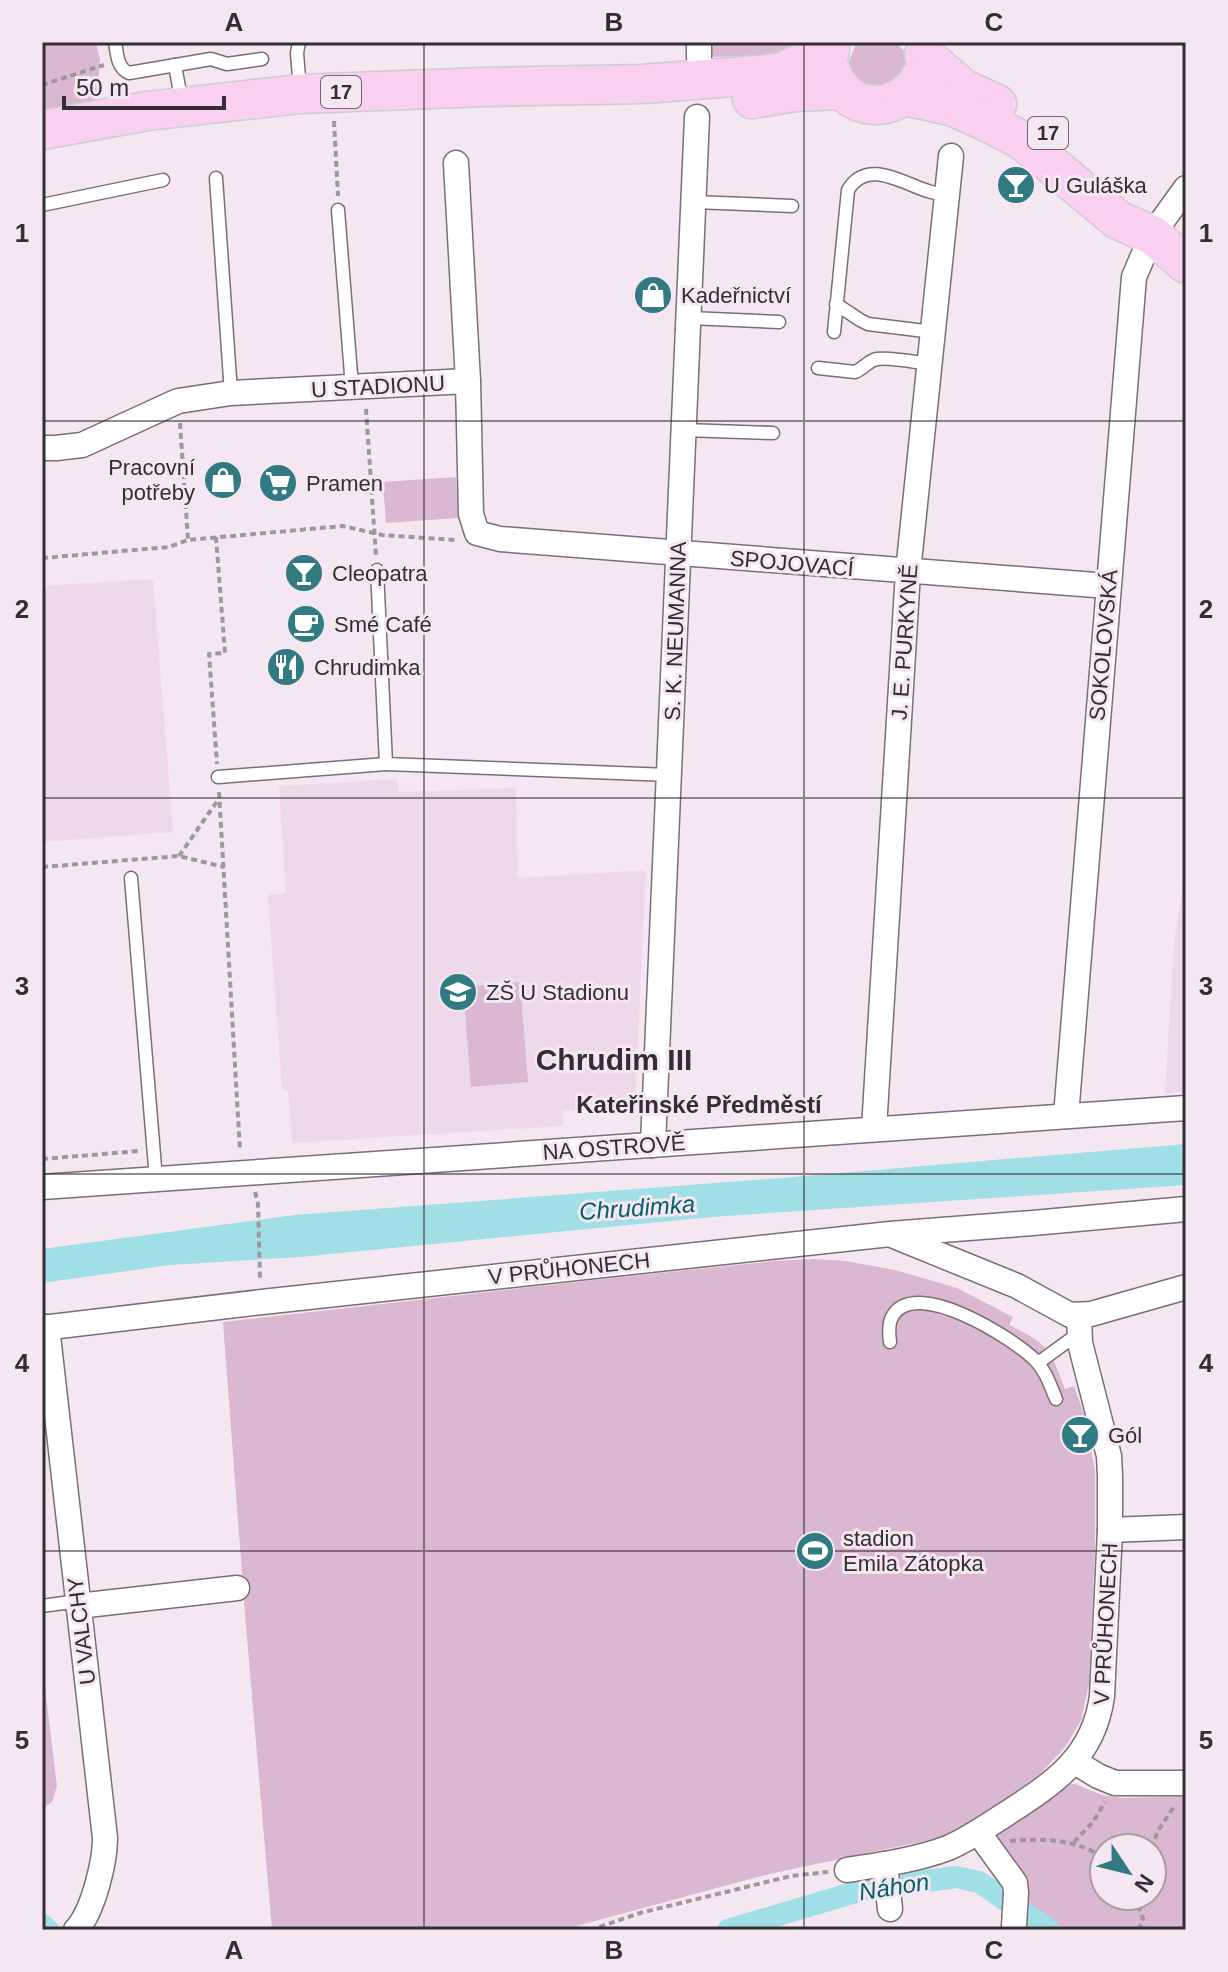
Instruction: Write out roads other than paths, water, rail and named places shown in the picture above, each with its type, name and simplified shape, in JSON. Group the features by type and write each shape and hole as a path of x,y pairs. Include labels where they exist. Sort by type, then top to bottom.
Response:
{"main road":[{"name":"17","path":"42,130 147,111 300,94 643,84 759,75 782,72 831,46"},
{"name":"17","path":"831,46 830,67 836,83 852,99 879,106 905,96 920,78 922,48"},
{"name":"17","path":"922,48 964,89 1024,117 1071,151 1133,203 1152,235"},
{"name":"17","path":"643,84 704,96 749,99 795,92 842,90"},
{"name":"17","path":"905,96 954,107 1015,137 1037,151 1118,220 1152,235 1186,264"}],"street":[{"name":"S. K. NEUMANNA","path":"653,1145 697,117"},
{"name":"J. E. PURKYNĚ","path":"874,1129 908,572 951,156"},
{"path":"456,163 468,381"},
{"name":"SOKOLOVSKÁ","path":"1066,1116 1134,277 1152,235 1186,188"},
{"name":"U STADIONU","path":"42,448 82,445 178,401 231,393 468,381 471,514 477,533"},
{"name":"SPOJOVACÍ","path":"477,533 500,539 678,554 1108,586"},
{"name":"NA OSTROVĚ","path":"42,1187 1186,1108"},
{"path":"890,1234 1186,1209"},
{"name":"V PRŮHONECH","path":"44,1328 890,1234 1001,1278 1070,1315 1079,1325 1109,1456 1110,1530 1100,1714 1075,1762 982,1837 886,1870 847,1870"},
{"path":"1079,1325 1186,1287"},
{"name":"U VALCHY","path":"44,1328 105,1838 102,1869 79,1927"},
{"path":"1110,1530 1186,1527"},
{"path":"78,1604 237,1588"},
{"path":"1075,1762 1115,1783 1181,1793"},
{"path":"982,1837 1012,1877 1016,1893 1014,1926"},
{"path":"886,1870 890,1909"}],"lane":[{"path":"115,42 118,60 123,71 129,73 213,59 227,64 262,59"},
{"path":"299,42 300,94"},
{"path":"175,65 183,107"},
{"path":"834,332 850,185 867,174 878,173 928,192 947,195"},
{"path":"216,178 231,393"},
{"path":"42,205 163,180"},
{"path":"694,202 792,206"},
{"path":"338,210 358,387"},
{"path":"836,304 868,324 933,332"},
{"path":"689,318 779,322"},
{"path":"818,368 855,372 880,359 929,364"},
{"path":"684,430 773,433"},
{"path":"377,570 386,764"},
{"path":"218,777 386,764 669,775"},
{"path":"131,878 156,1179"},
{"path":"890,1342 891,1318 898,1309 918,1302 950,1309 981,1323 1038,1363 1056,1399"},
{"path":"1038,1363 1079,1325"},
{"path":"42,1606 78,1604"}],"water":[{"path":"1186,1144 1186,1185 711,1217 300,1257 170,1265 42,1283 42,1249 295,1215"}],"waterway":[{"name":"Náhon","path":"728,1930 866,1889 956,1877 979,1882 1050,1930"},
{"name":"Náhon","path":"42,1925 48,1930"}],"place":[{"name":"U Guláška","path":"1016,185"},
{"name":"Kadeřnictví","path":"653,295"},
{"name":"Pracovní potřeby","path":"223,480"},
{"name":"Pramen","path":"278,483"},
{"name":"Cleopatra","path":"304,573"},
{"name":"Smé Café","path":"306,624"},
{"name":"Chrudimka","path":"286,667"},
{"name":"ZŠ U Stadionu","path":"458,992"},
{"name":"Gól","path":"1080,1435"},
{"name":"stadion Emila Zátopka","path":"815,1551"}],"district":[{"name":"Chrudim III","path":"614,1060"},
{"name":"Kateřinské Předměstí","path":"699,1105"}]}
